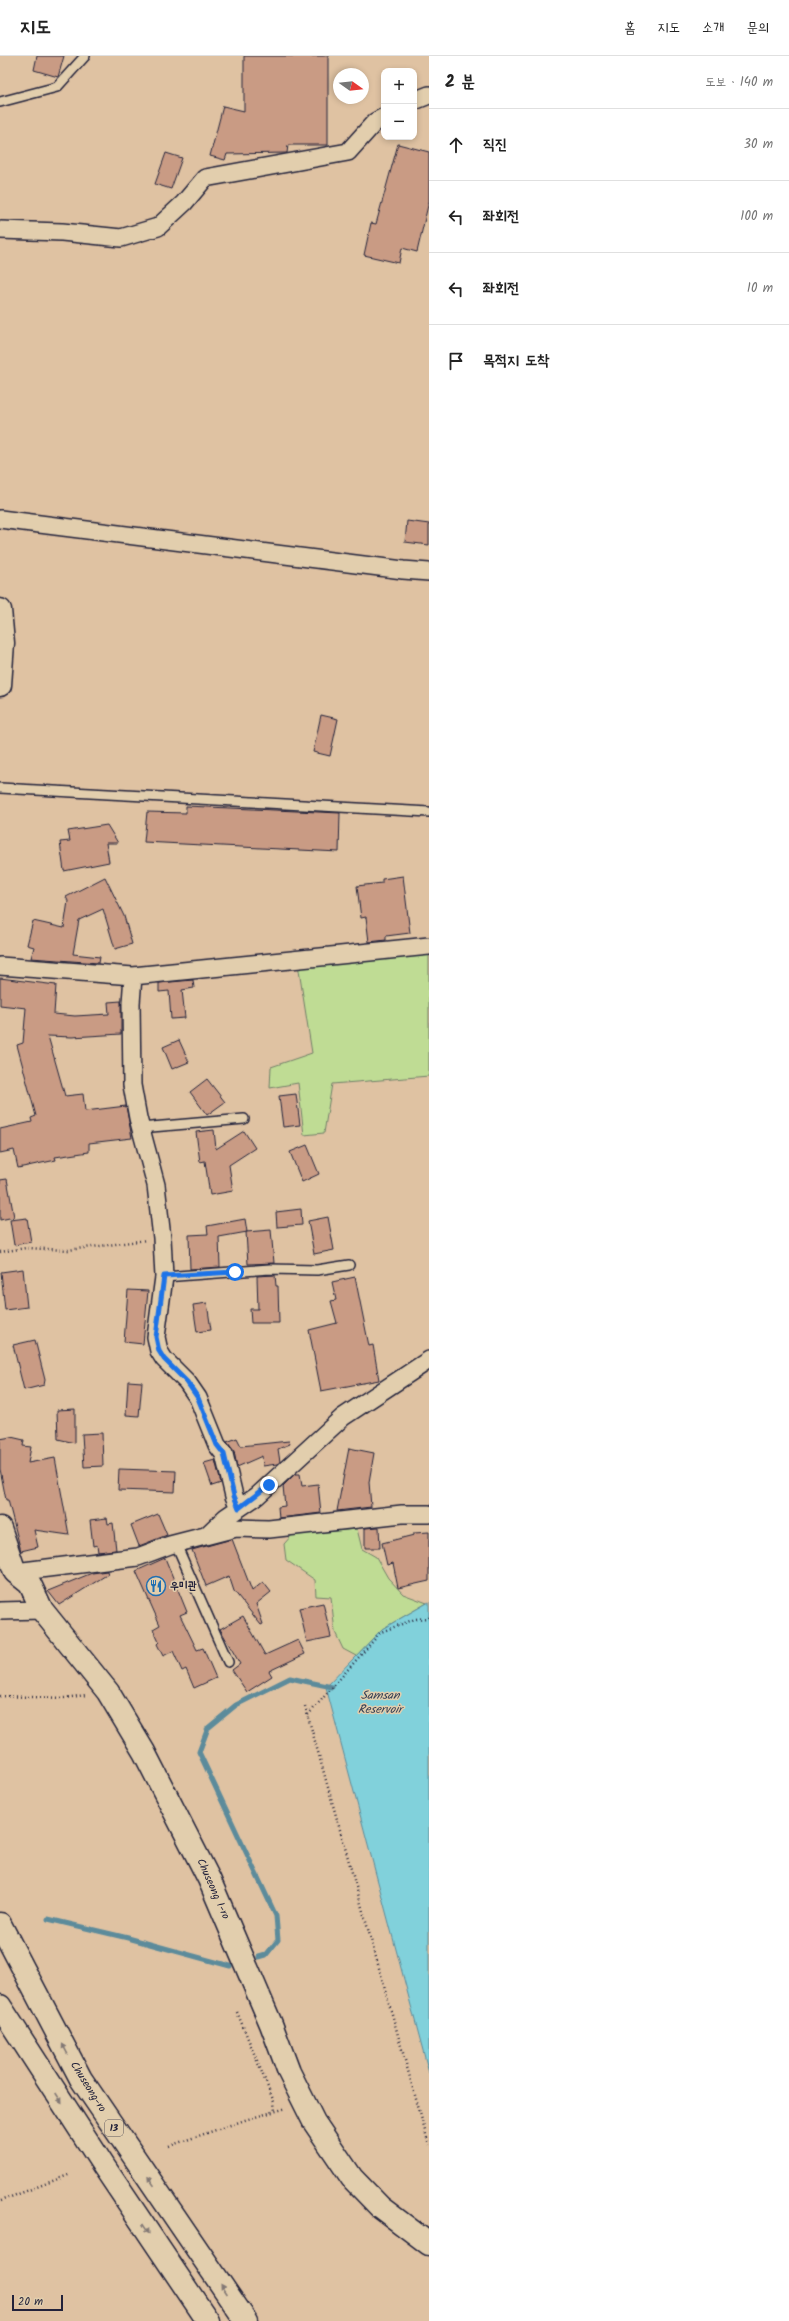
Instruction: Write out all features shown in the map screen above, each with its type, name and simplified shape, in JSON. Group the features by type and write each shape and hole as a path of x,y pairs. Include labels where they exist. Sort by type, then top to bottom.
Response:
{"street":[{"path":"417,100 429,95"},
{"path":"0,230 62,232 121,238 158,228 184,203 205,178 348,152 375,122 381,119"},
{"path":"0,519 403,570 429,572"},
{"path":"0,610 3,643 0,685"},
{"path":"0,966 133,976 429,946"},
{"path":"133,976 131,1003 132,1085 140,1128 156,1186 162,1238 164,1276 156,1337 159,1351 164,1359 187,1382 198,1398 217,1445 224,1454 234,1496 239,1508"},
{"path":"205,1536 226,1517 257,1496 342,1417 429,1360"},
{"path":"0,1528 15,1572 138,1557 176,1544 236,1528 269,1529 402,1514 429,1514"},
{"name":"Chuseong 1-ro","path":"15,1572 30,1584 42,1610 108,1692 144,1752 209,1879 304,2103 352,2178 380,2207 429,2244"},
{"path":"0,1611 42,1610"},
{"name":"Chuseong-ro","path":"0,1924 81,2079 246,2321"},
{"path":"0,2006 104,2168 208,2321"}],"lane":[{"path":"0,102 57,86 85,56"},
{"path":"0,788 429,812"},
{"path":"140,1128 244,1119"},
{"path":"164,1276 270,1270 317,1270 349,1265"},
{"path":"176,1544 228,1662"}],"path":[{"path":"0,1252 26,1248 68,1250 162,1238"},
{"path":"308,1715 382,1632 415,1619 429,1618"},
{"path":"0,1696 64,1698 108,1692"},
{"path":"305,1706 429,2145"},
{"path":"237,2012 274,2102 275,2112"},
{"path":"169,2146 304,2103"},
{"path":"0,2201 71,2174"}],"green space":[{"path":"429,951 429,1076 332,1084 324,1133 304,1135 298,1083 270,1088 271,1067 312,1053 298,964"},
{"path":"357,1529 362,1549 376,1557 388,1578 403,1594 427,1603 382,1629 356,1656 343,1649 335,1632 331,1597 316,1596 315,1580 286,1560 284,1544 292,1535"}],"water":[{"name":"Samsan Reservoir","path":"429,1602 429,2073 326,1687 382,1629"}],"building":[{"path":"37,56 64,56 58,77 34,70"},
{"path":"244,56 328,56 328,145 288,145 287,153 227,154 225,160 210,156 223,106 244,111"},
{"path":"398,144 429,152 429,201 417,252 402,248 399,263 364,255 371,223 376,224"},
{"path":"166,153 182,158 171,189 155,184"},
{"path":"407,521 429,524 429,545 405,542"},
{"path":"321,715 338,719 330,756 313,752"},
{"path":"186,806 340,813 339,852 144,842 147,812 186,813"},
{"path":"107,825 118,843 106,843 109,862 64,871 60,842 70,841 68,831"},
{"path":"403,876 410,933 386,936 386,940 369,942 366,917 361,918 357,886 382,883 382,879"},
{"path":"105,877 124,916 132,944 115,949 103,909 79,920 73,954 100,957 99,963 31,958 34,947 27,945 33,921 64,928 68,901 66,897"},
{"path":"0,978 56,985 54,1014 75,1016 109,1014 108,1002 121,1001 121,1034 72,1037 48,1036 65,1096 83,1094 85,1111 126,1106 132,1138 89,1143 89,1152 55,1157 56,1160 18,1168 14,1150 0,1153 0,1129 32,1122 31,1118 36,1116 17,1045 23,1043 26,1008 0,1005"},
{"path":"193,980 194,988 182,990 185,1018 171,1019 169,991 159,992 159,983"},
{"path":"179,1040 189,1062 172,1069 163,1047"},
{"path":"207,1079 225,1102 207,1115 190,1092"},
{"path":"296,1094 300,1125 283,1127 279,1096"},
{"path":"214,1130 216,1149 244,1131 255,1148 229,1165 233,1191 210,1195 205,1161 200,1162 196,1132"},
{"path":"307,1145 319,1174 302,1182 290,1152"},
{"path":"7,1179 14,1217 0,1220 0,1180"},
{"path":"301,1209 302,1225 277,1227 276,1212"},
{"path":"328,1217 334,1250 314,1254 308,1221"},
{"path":"27,1218 31,1242 14,1245 10,1220"},
{"path":"245,1219 247,1232 219,1237 220,1267 190,1269 189,1235 208,1234 207,1226"},
{"path":"271,1230 274,1263 248,1264 246,1232"},
{"path":"23,1269 27,1307 5,1310 1,1272"},
{"path":"275,1275 276,1286 278,1286 279,1323 251,1323 250,1309 258,1309 257,1276"},
{"path":"355,1277 369,1346 373,1345 379,1380 321,1391 309,1330 337,1323 331,1301 336,1300 332,1282"},
{"path":"128,1290 148,1291 143,1344 124,1342"},
{"path":"207,1303 211,1330 197,1332 193,1305"},
{"path":"35,1340 45,1380 44,1385 24,1390 13,1345"},
{"path":"128,1381 142,1382 139,1416 126,1415"},
{"path":"75,1409 75,1443 58,1439 57,1410"},
{"path":"102,1433 103,1466 84,1467 82,1434"},
{"path":"11,1437 24,1440 23,1446 31,1447 28,1463 55,1458 69,1535 34,1530 38,1547 21,1551 8,1500 6,1500 0,1469 0,1439"},
{"path":"237,1438 241,1446 289,1441 290,1444 278,1449 280,1462 277,1464 263,1466 262,1456 237,1467 234,1451 227,1442"},
{"path":"349,1448 374,1453 369,1482 371,1507 337,1511"},
{"path":"215,1460 221,1483 212,1486 204,1463"},
{"path":"119,1469 176,1471 175,1492 118,1490"},
{"path":"295,1474 300,1474 302,1486 318,1484 321,1513 279,1518 278,1507 285,1506 283,1486"},
{"path":"158,1514 167,1535 139,1546 131,1525"},
{"path":"107,1518 108,1524 113,1523 116,1550 98,1552 97,1545 93,1546 90,1520"},
{"path":"379,1527 380,1548 365,1548 365,1528"},
{"path":"429,1532 429,1581 398,1588 393,1563 387,1565 382,1543 414,1535 414,1533"},
{"path":"232,1539 252,1591 263,1582 271,1592 256,1604 263,1624 261,1625 234,1591 229,1576 206,1586 192,1550"},
{"path":"165,1558 187,1612 180,1615 197,1650 203,1648 216,1678 194,1688 186,1669 182,1671 173,1651 163,1656 157,1644 159,1642 153,1629 160,1625 136,1571"},
{"path":"107,1571 108,1574 59,1605 48,1591 92,1573"},
{"path":"323,1603 331,1637 307,1642 299,1608"},
{"path":"243,1616 265,1655 298,1640 305,1654 269,1671 272,1676 247,1692 232,1670 240,1664 220,1629"}],"waterway":[{"path":"259,1957 266,1955 278,1940 276,1916 199,1752 208,1728 236,1705 290,1678 332,1687"},
{"path":"48,1919 128,1938 230,1966"}],"place":[{"name":"우미관","path":"156,1586"}],"route":[{"path":"235,1272 164,1276 156,1337 157,1344 164,1359 187,1382 198,1398 217,1445 224,1454 232,1482 234,1496 239,1508 257,1496 269,1485"}]}
